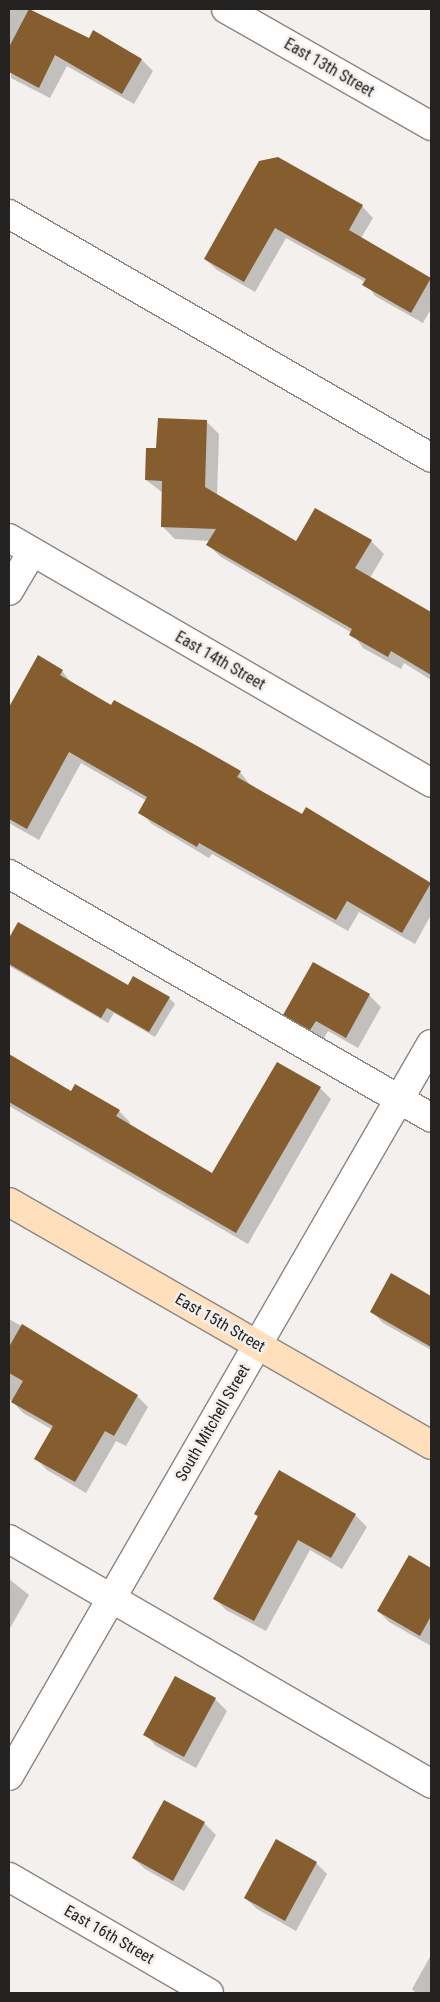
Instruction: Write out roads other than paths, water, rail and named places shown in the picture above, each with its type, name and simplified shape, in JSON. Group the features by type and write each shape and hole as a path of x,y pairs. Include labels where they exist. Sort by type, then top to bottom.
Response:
{"main road":[{"name":"East 15th Street","path":"9,1202 431,1445"}],"street":[{"name":"East 13th Street","path":"226,9 431,126"},
{"path":"9,214 431,458"},
{"name":"East 14th Street","path":"9,538 431,783"},
{"path":"9,591 32,552"},
{"path":"9,874 431,1118"},
{"name":"South Mitchell Street","path":"9,1776 431,1044"},
{"path":"9,1539 431,1784"},
{"name":"East 16th Street","path":"9,1877 209,1993"}]}
